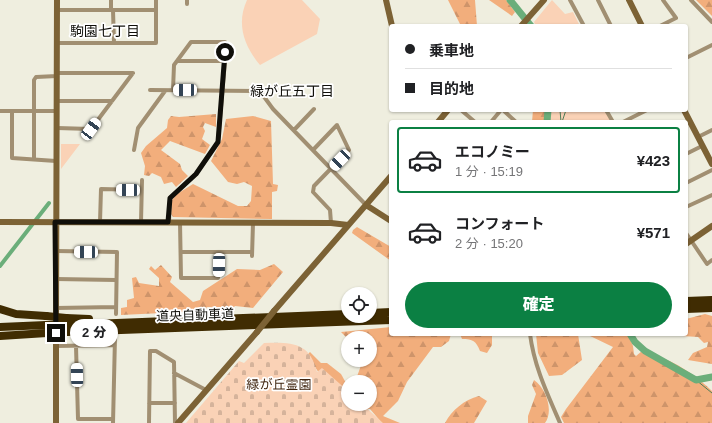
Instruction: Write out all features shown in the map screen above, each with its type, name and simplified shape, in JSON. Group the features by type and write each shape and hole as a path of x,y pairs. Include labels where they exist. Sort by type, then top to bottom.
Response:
{"highway":[{"path":"688,301 712,300"},
{"path":"688,309 712,308"},
{"path":"0,309 16,314 46,316 66,325"},
{"path":"377,313 389,312"},
{"name":"道央自動車道","path":"0,333 47,329 66,325 341,314"},
{"name":"道央自動車道","path":"66,325 389,320"}],"street":[{"path":"56,423 55,222 57,0"},
{"path":"111,0 114,43"},
{"path":"57,42 156,43 156,0"},
{"path":"386,0 392,24"},
{"path":"523,24 544,0"},
{"path":"570,0 583,24"},
{"path":"598,0 610,24"},
{"path":"629,0 640,24"},
{"path":"663,0 676,18 664,24"},
{"path":"691,0 712,22"},
{"path":"57,10 156,10"},
{"path":"168,222 170,198 196,174 218,142 225,61 224,42 191,42 174,65 173,90"},
{"path":"688,57 712,45"},
{"path":"177,61 225,61"},
{"path":"34,158 34,78 57,75 133,73 91,129 57,128"},
{"path":"150,90 256,91 262,94 273,109 332,168 366,205 389,220"},
{"path":"134,150 138,128 165,91"},
{"path":"57,101 112,101"},
{"path":"294,130 314,109"},
{"path":"0,111 57,111"},
{"path":"12,111 12,158 34,158 56,161"},
{"path":"440,120 446,112"},
{"path":"463,112 473,120"},
{"path":"493,120 500,112"},
{"path":"504,112 514,120"},
{"path":"627,120 643,112"},
{"path":"688,124 698,137 712,163"},
{"path":"313,150 337,125 349,150 314,186 313,192 330,210 331,222"},
{"path":"698,137 712,130"},
{"path":"688,153 702,146"},
{"path":"688,182 712,170"},
{"path":"141,222 142,180"},
{"path":"176,423 257,332 348,225 389,180"},
{"path":"100,222 101,189 141,190"},
{"path":"688,206 712,194"},
{"path":"0,222 331,222 348,225"},
{"path":"180,222 181,278 218,278 219,252"},
{"path":"181,252 252,254 252,222"},
{"path":"712,226 688,243 707,264 712,260"},
{"path":"56,251 117,252 116,314"},
{"path":"56,279 116,280"},
{"path":"56,308 116,307"},
{"path":"530,336 532,355 537,370 560,423"},
{"path":"76,346 78,419 113,421 116,337"},
{"path":"56,346 115,346"},
{"path":"149,423 150,351 156,351 174,362 176,423"},
{"path":"174,373 206,390"},
{"path":"149,403 175,403"}],"green space":[{"path":"247,0 302,0 320,19 317,34 260,65 254,58 243,34 242,18"},
{"path":"448,0 475,0 477,24 460,24"},
{"path":"489,0 506,0 515,12 512,16"},
{"path":"552,0 565,14 573,12 579,24 535,24 534,22"},
{"path":"696,0 712,0 712,16"},
{"path":"533,112 550,112 549,120 532,120"},
{"path":"550,112 606,112 610,120 550,120"},
{"path":"216,114 216,127 205,123 203,127 205,131 202,139 210,145 205,154 170,141 161,150 180,164 182,170 188,176 176,187 172,182 164,184 161,177 152,173 149,176 144,175 145,166 141,153 146,146 167,128 168,120 171,116 179,117"},
{"path":"253,116 271,121 273,184 278,185 277,191 272,192 272,219 173,217 171,214 172,200 177,194 193,184 238,206 247,206 251,201 252,186 244,182 237,184 228,182 211,161 222,139 226,119"},
{"path":"61,144 80,144 61,169"},
{"path":"357,227 389,246 389,260 352,233"},
{"path":"274,264 283,272 253,308 235,306 230,311 221,311 219,308 207,307 204,311 121,315 121,308 127,307 127,300 134,298 132,278 136,277 139,283 159,286 159,278 149,269 151,266 155,270 161,265 172,277 170,282 193,302 200,300 203,291 237,269 260,270"},
{"path":"705,314 712,316 712,364 688,360 693,353 707,347 708,342 704,343 698,337 682,336 688,336 688,318"},
{"path":"389,327 389,336 450,336 449,341 441,347 433,347 407,382 398,401 383,416 400,423 382,423 372,411 377,411 377,375 358,375 360,367 377,367 377,331 351,331"},
{"path":"461,336 492,336 492,345 487,353 480,351 474,341 462,339"},
{"path":"536,336 578,336 582,360 562,375 549,376 538,353"},
{"path":"590,336 629,336 633,346 634,354 636,356 642,351 649,352 653,358 660,358 676,364 700,380 712,391 712,423 564,423 561,417 566,409 613,347"},
{"name":"緑が丘霊園","path":"264,343 283,343 298,346 310,355 317,372 322,368 341,385 341,411 370,411 383,423 186,423 239,361 244,363"},
{"path":"310,352 321,363 327,363 341,374 340,390 319,373 307,355"},
{"path":"534,380 542,388 549,406 548,418 545,423 528,423 528,416 536,394 532,385"},
{"path":"479,396 487,401 474,423 445,423 459,406 468,400"}],"waterway":[{"path":"510,0 529,24"},
{"path":"547,120 548,112"},
{"path":"560,112 561,120"},
{"path":"563,120 565,112"},
{"path":"0,266 49,203"},
{"path":"631,336 635,342 645,351 696,380 712,377"},
{"path":"696,380 712,393"}],"district":[{"name":"駒園七丁目","path":"105,31"},
{"name":"緑が丘五丁目","path":"292,91"}],"route":[{"path":"56,333 55,222 168,222 168,205 170,198 196,174 218,142 220,132 225,52"}]}
